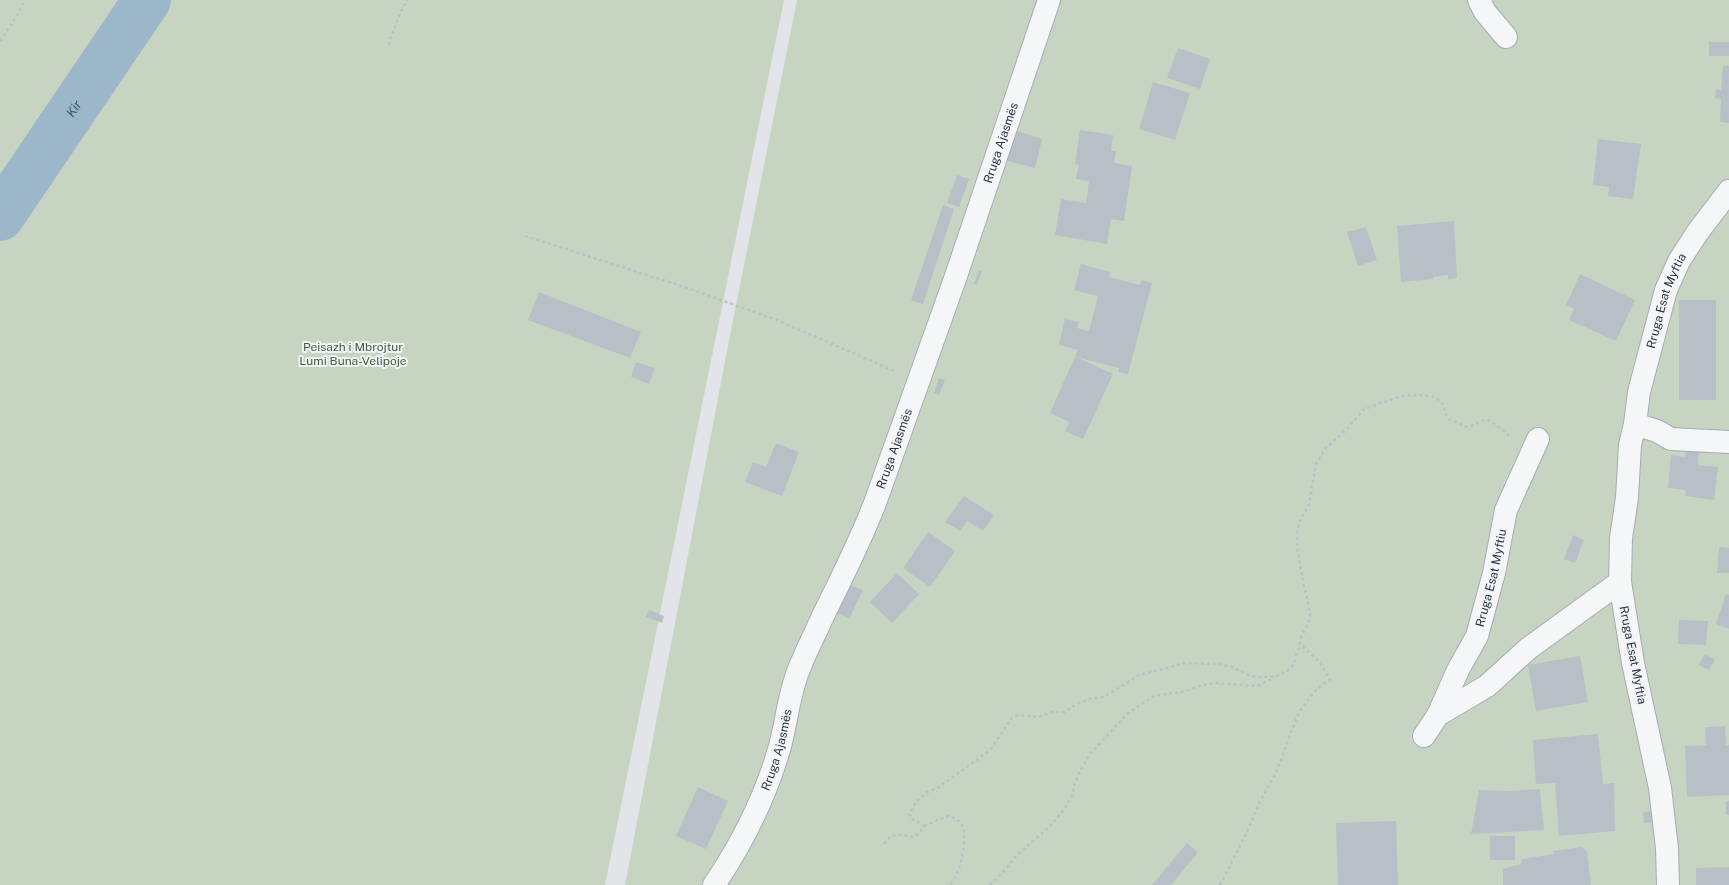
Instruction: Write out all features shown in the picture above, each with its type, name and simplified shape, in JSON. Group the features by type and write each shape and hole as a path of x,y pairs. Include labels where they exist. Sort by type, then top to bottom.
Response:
{"street":[{"name":"Rruga Ajasmës","path":"714,885 741,842 770,778 780,745 798,669 861,538 885,475 917,381 956,276 1049,0"},
{"path":"1479,0 1485,12 1506,37"},
{"name":"Rruga Esat Myftia","path":"1668,885 1667,848 1660,788 1633,663 1620,582 1621,538 1627,498 1630,445 1635,424 1639,392 1648,351 1666,290 1679,261 1693,239 1729,191"},
{"path":"1635,424 1657,431 1671,438 1729,442"},
{"name":"Rruga Esat Myftiu","path":"1424,736 1438,715 1458,670 1477,636 1494,573 1506,510 1528,439"},
{"path":"1438,715 1487,686 1529,648 1620,582"}],"path":[{"path":"0,41 12,24 25,0"},
{"path":"388,45 401,11 407,0"},
{"path":"525,236 685,287 779,321 917,381"},
{"path":"990,885 1018,854 1046,830 1064,810 1073,793 1076,780 1082,767 1094,749 1128,712 1152,697 1182,692 1202,685 1216,683 1257,686 1289,670 1293,665 1301,637 1310,620 1310,613 1297,547 1299,523 1308,506 1316,464 1326,448 1347,429 1359,414 1370,406 1395,397 1428,395 1440,401 1444,407 1445,413 1450,419 1461,425 1467,427 1486,420 1492,421 1501,430 1528,439"},
{"path":"1220,885 1247,832 1259,803 1275,775 1299,712 1315,692 1330,679 1318,662 1300,644"},
{"path":"924,826 912,819 909,814 916,802 926,793 939,787 984,755 994,745 1012,718 1018,715 1031,718 1051,712 1065,712 1076,704 1088,699 1103,697 1139,675 1186,663 1232,666 1250,676 1277,676"},
{"path":"884,844 888,838 894,835 915,836 924,826 948,816 960,822 963,827 964,840 962,854 957,874 950,885"}],"green space":[{"name":"Peisazh i Mbrojtur Lumi Buna-Velipoje","path":"0,0 784,0 605,885 0,885"},
{"path":"797,0 1729,0 1729,885 625,885 731,330"}],"building":[{"path":"1709,42 1729,42 1729,56 1709,56"},
{"path":"1178,48 1210,59 1200,89 1167,78"},
{"path":"1723,66 1729,66 1729,123 1720,122 1721,99 1715,98 1716,89 1721,90"},
{"path":"1153,82 1190,93 1175,140 1139,129"},
{"path":"1011,129 1042,139 1035,168 1003,160"},
{"path":"1080,130 1113,135 1111,151 1116,151 1114,163 1132,166 1124,221 1111,219 1107,244 1055,235 1061,199 1086,203 1089,181 1076,179 1079,165 1075,164"},
{"path":"1598,139 1641,144 1633,199 1608,196 1609,187 1593,185"},
{"path":"957,175 969,179 959,207 947,203"},
{"path":"943,205 954,209 923,304 911,300"},
{"path":"1454,221 1457,278 1448,279 1448,275 1433,277 1433,279 1401,282 1397,226"},
{"path":"1366,227 1377,260 1358,266 1347,232"},
{"path":"1081,264 1110,272 1109,277 1140,285 1142,280 1152,283 1128,374 1118,372 1119,368 1076,357 1113,374 1083,439 1065,431 1069,422 1050,413 1078,350 1059,345 1065,319 1079,322 1077,328 1089,331 1098,296 1074,290"},
{"path":"979,270 982,271 977,285 974,284"},
{"path":"1580,274 1635,300 1616,341 1569,320 1574,309 1566,305"},
{"path":"539,292 641,332 630,358 528,320"},
{"path":"1679,300 1716,300 1716,400 1679,400"},
{"path":"636,362 655,368 649,384 631,377"},
{"path":"939,378 945,380 939,395 934,393"},
{"path":"776,443 799,452 782,496 745,482 753,462 766,467"},
{"path":"1686,448 1699,450 1698,465 1718,467 1714,500 1685,496 1686,490 1668,488 1671,455 1685,457"},
{"path":"964,496 994,515 983,531 967,521 960,531 945,522"},
{"path":"928,532 955,551 930,587 903,568"},
{"path":"1573,535 1584,540 1575,563 1564,559"},
{"path":"1719,547 1729,548 1729,573 1717,573"},
{"path":"897,573 919,594 892,623 870,602"},
{"path":"844,583 863,590 849,619 831,610"},
{"path":"1726,594 1729,595 1729,629 1716,624"},
{"path":"649,610 664,616 662,623 646,617"},
{"path":"1679,620 1708,621 1706,645 1678,644"},
{"path":"1705,654 1715,659 1709,670 1699,665"},
{"path":"1580,656 1588,702 1536,711 1528,665"},
{"path":"1725,726 1726,745 1729,745 1729,795 1687,797 1685,746 1706,745 1705,727"},
{"path":"1598,734 1603,784 1614,783 1615,831 1559,836 1555,783 1536,784 1533,740"},
{"path":"698,787 728,801 706,849 676,836"},
{"path":"1540,789 1544,830 1471,834 1479,790 1510,791"},
{"path":"1726,801 1729,801 1729,815 1726,815"},
{"path":"1656,811 1657,822 1644,823 1643,812"},
{"path":"1396,821 1398,885 1338,885 1336,823"},
{"path":"1490,836 1515,836 1515,860 1490,860"},
{"path":"1187,843 1198,852 1171,885 1152,885"},
{"path":"1581,847 1587,851 1591,885 1503,885 1503,869 1521,864 1522,859 1554,854 1554,851"},
{"path":"1729,867 1729,885 1696,885 1696,868"}],"waterway":[{"name":"Kir","path":"0,217 147,0"}]}
